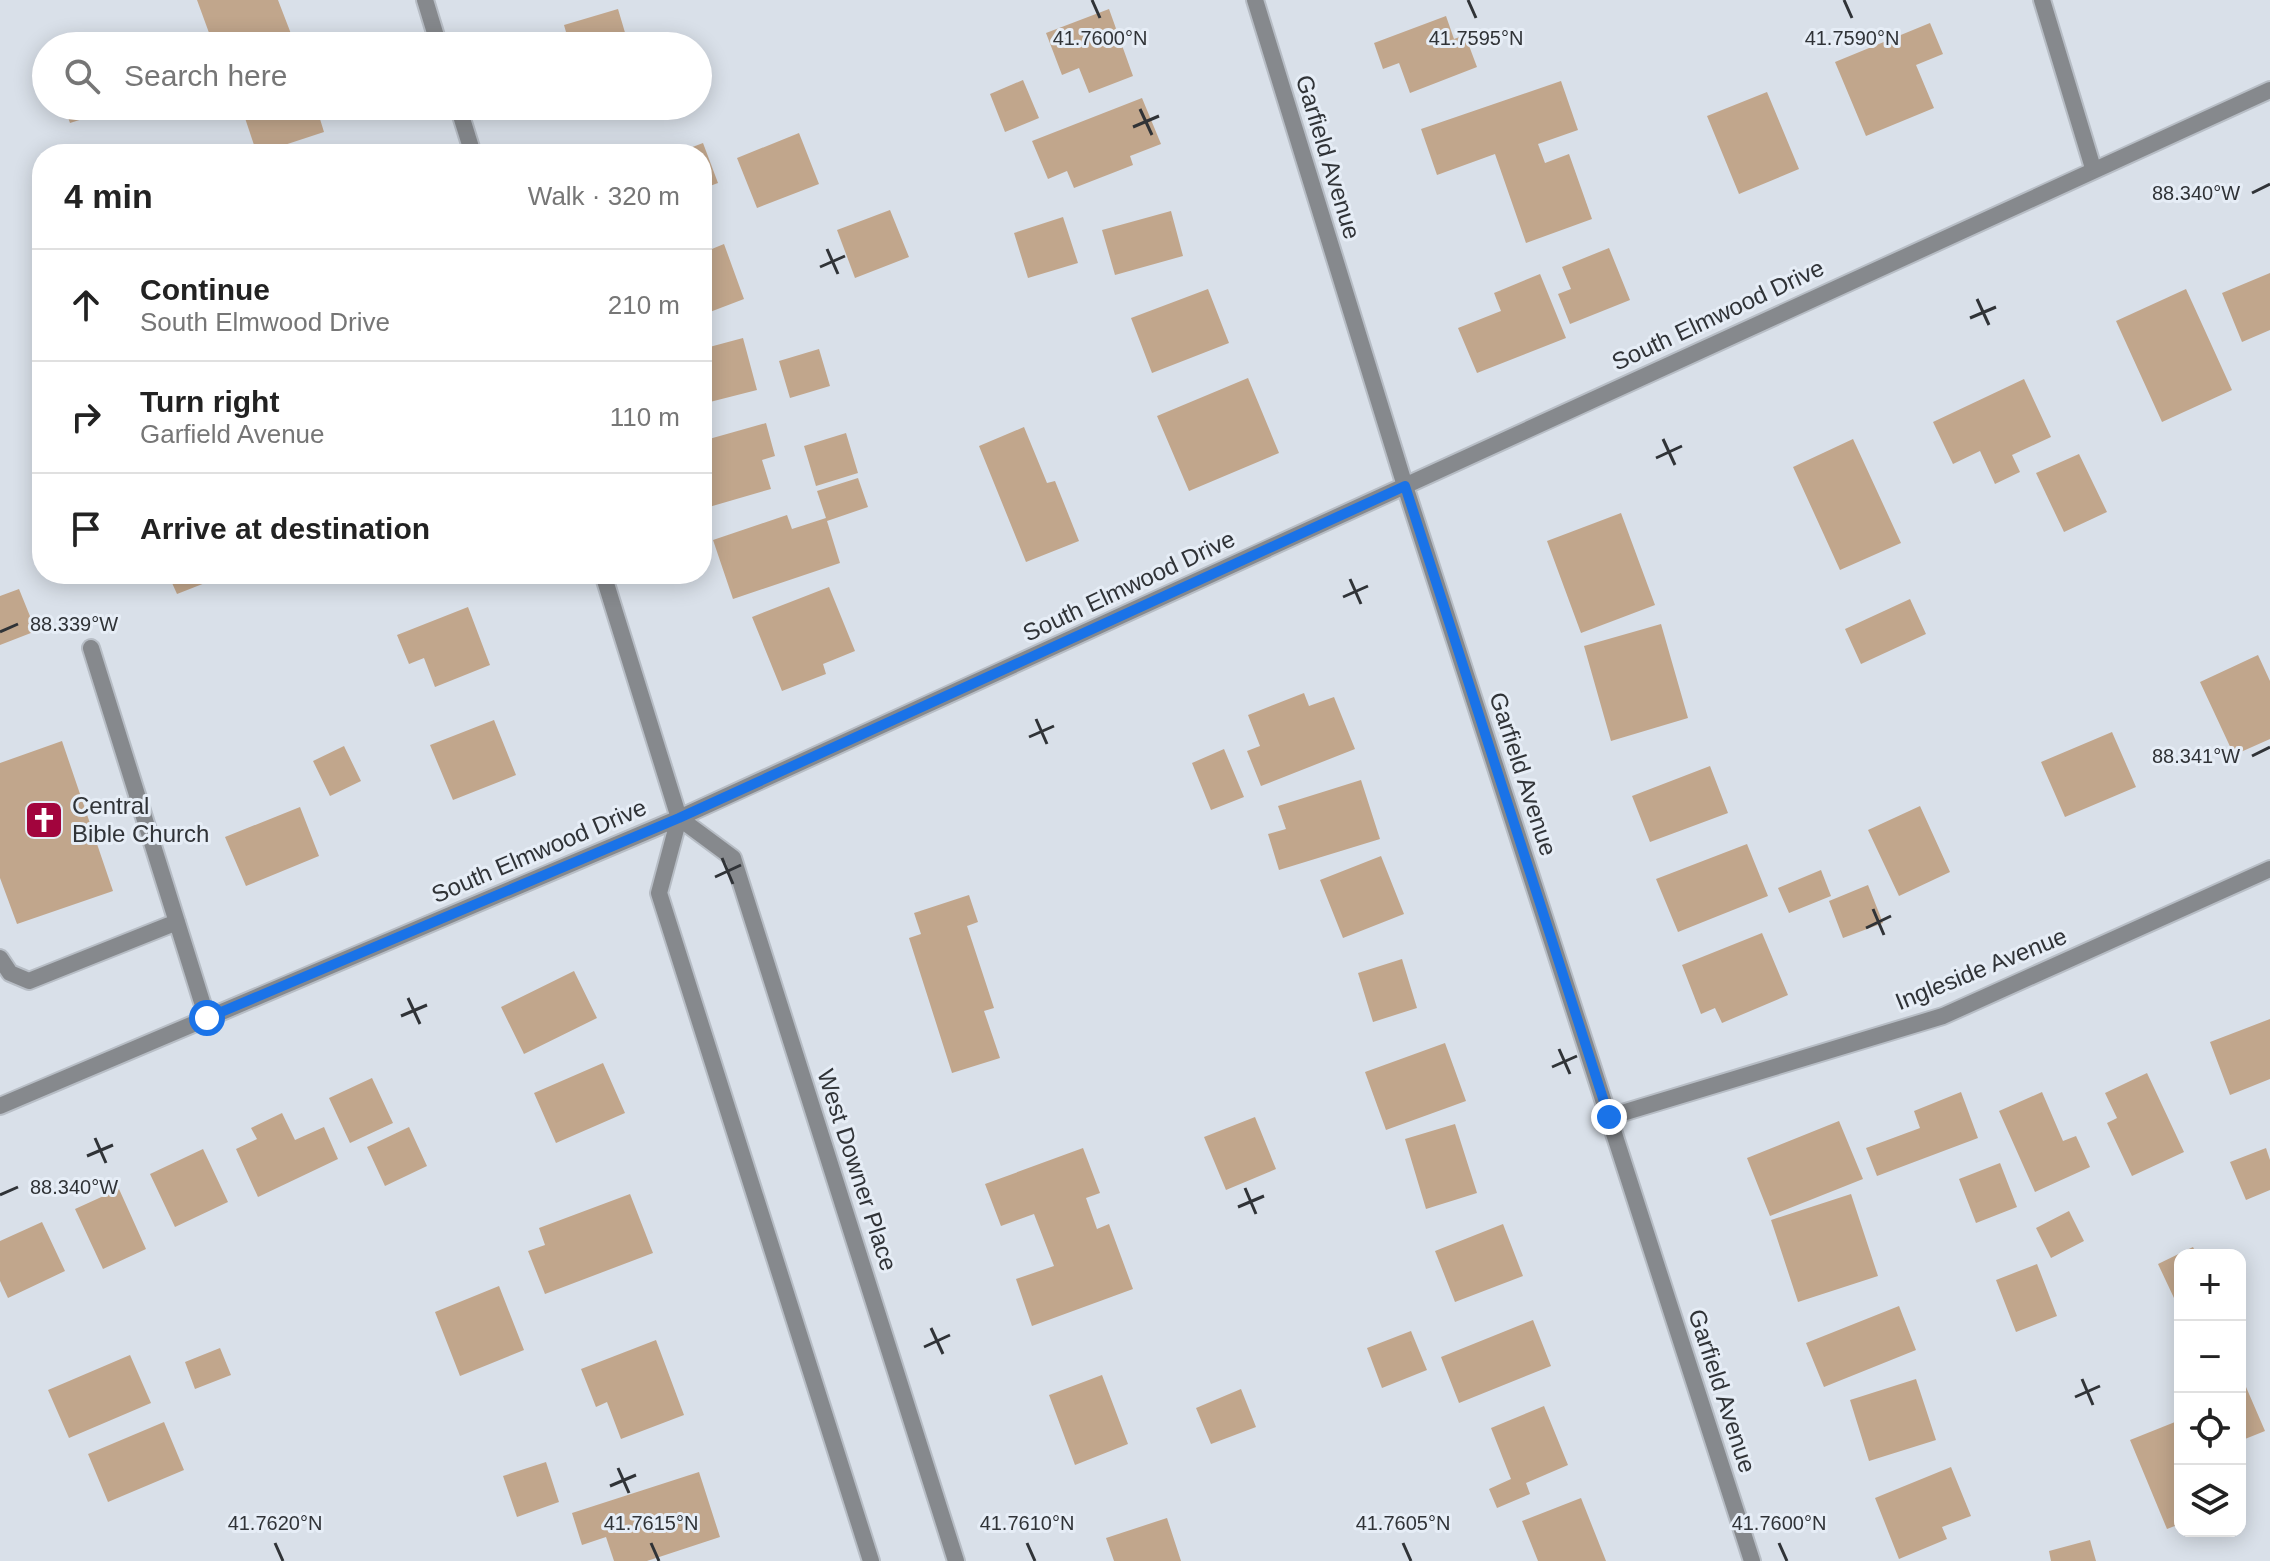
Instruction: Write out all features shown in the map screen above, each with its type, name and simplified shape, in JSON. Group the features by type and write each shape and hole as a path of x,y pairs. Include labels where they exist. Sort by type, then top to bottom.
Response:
{"street":[{"path":"425,0 435,32"},
{"name":"Garfield Avenue","path":"1255,0 1405,486 1752,1561"},
{"path":"2042,0 2093,168"},
{"name":"South Elmwood Drive","path":"0,1106 679,818 2093,168 2270,90"},
{"path":"462,120 470,144"},
{"path":"606,584 679,818 659,893 871,1561"},
{"path":"91,648 207,1018"},
{"name":"West Downer Place","path":"679,818 733,858 956,1561"},
{"name":"Ingleside Avenue","path":"1609,1117 1943,1016 2270,869"},
{"path":"0,958 10,973 29,981 177,922"}],"building":[{"path":"197,0 278,0 290,32 209,32"},
{"path":"618,9 625,32 566,32 564,25"},
{"path":"1109,9 1133,76 1089,93 1079,68 1062,75 1046,33"},
{"path":"1446,16 1454,39 1465,35 1477,67 1410,93 1399,63 1383,69 1374,43"},
{"path":"1930,23 1943,54 1916,65 1934,108 1866,136 1835,62"},
{"path":"1023,80 1039,118 1005,132 990,94"},
{"path":"1561,81 1578,130 1538,144 1545,163 1569,154 1592,219 1526,243 1495,154 1437,175 1421,129"},
{"path":"1767,92 1799,169 1739,194 1707,116"},
{"path":"1142,98 1161,144 1130,156 1133,165 1074,188 1067,171 1048,179 1032,141"},
{"path":"246,120 320,120 324,132 287,144 254,144"},
{"path":"799,133 819,184 757,208 737,158"},
{"path":"712,167 718,183 712,185"},
{"path":"890,210 909,257 855,278 837,230"},
{"path":"1171,211 1183,256 1115,275 1102,230"},
{"path":"1063,217 1078,263 1028,278 1014,233"},
{"path":"724,244 744,299 712,311 712,249"},
{"path":"1609,248 1630,300 1570,324 1558,294 1571,289 1562,267"},
{"path":"2270,273 2270,330 2242,342 2222,293"},
{"path":"1540,274 1566,338 1477,373 1458,328 1501,311 1494,293"},
{"path":"1208,289 1229,343 1152,373 1131,318"},
{"path":"2186,289 2232,390 2162,422 2116,321"},
{"path":"743,338 757,390 712,401 712,346"},
{"path":"819,349 830,386 790,398 779,361"},
{"path":"1248,378 1279,453 1189,491 1157,416"},
{"path":"2024,379 2051,437 2012,455 2020,472 1995,484 1980,451 1953,464 1933,422"},
{"path":"766,423 775,456 762,460 771,489 712,506 712,438"},
{"path":"1024,427 1047,483 1055,481 1079,541 1026,562 979,446"},
{"path":"846,433 858,473 816,486 804,446"},
{"path":"1853,439 1901,543 1840,570 1793,467"},
{"path":"2079,454 2107,512 2064,532 2036,473"},
{"path":"858,478 868,507 827,521 840,563 733,599 713,540 787,515 792,529 826,518 817,491"},
{"path":"1621,513 1655,605 1581,633 1547,541"},
{"path":"172,584 202,584 177,594"},
{"path":"829,587 855,651 823,664 826,674 782,691 752,617"},
{"path":"19,589 36,631 0,645 0,596"},
{"path":"1910,599 1926,634 1861,664 1845,629"},
{"path":"468,607 490,665 435,687 424,658 409,664 397,635"},
{"path":"1661,624 1688,718 1611,741 1584,646"},
{"path":"2258,655 2270,681 2270,739 2234,755 2200,682"},
{"path":"1304,693 1309,706 1334,697 1355,749 1261,786 1247,751 1260,746 1248,715"},
{"path":"494,720 516,775 453,800 430,745"},
{"path":"2112,732 2136,787 2065,817 2041,762"},
{"name":"Central Bible Church","path":"62,741 113,891 17,924 0,878 0,763"},
{"path":"344,746 361,781 330,796 313,761"},
{"path":"1224,749 1244,797 1211,810 1192,763"},
{"path":"1710,766 1728,813 1650,842 1632,796"},
{"path":"1361,780 1380,839 1279,870 1268,834 1286,829 1278,806"},
{"path":"1920,806 1950,872 1899,896 1868,830"},
{"path":"300,807 319,856 246,886 225,837"},
{"path":"1747,844 1768,896 1678,932 1656,879"},
{"path":"1381,856 1404,914 1343,938 1320,880"},
{"path":"1821,870 1831,896 1789,913 1778,888"},
{"path":"1868,885 1883,923 1843,938 1829,901"},
{"path":"969,895 978,922 967,926 994,1008 984,1011 1000,1058 952,1073 909,938 921,934 914,913"},
{"path":"1762,933 1788,995 1722,1023 1715,1008 1701,1014 1682,965"},
{"path":"1402,959 1417,1008 1373,1022 1358,973"},
{"path":"574,971 597,1018 524,1054 501,1007"},
{"path":"2270,1019 2270,1079 2230,1095 2210,1042"},
{"path":"1445,1043 1466,1101 1386,1130 1365,1072"},
{"path":"603,1063 625,1113 556,1143 534,1093"},
{"path":"2147,1073 2184,1152 2132,1176 2107,1123 2117,1118 2105,1093"},
{"path":"372,1078 393,1123 350,1143 329,1098"},
{"path":"1961,1092 1978,1138 1877,1176 1866,1148 1920,1128 1914,1111"},
{"path":"2042,1092 2063,1141 2076,1136 2090,1167 2035,1192 1999,1111"},
{"path":"282,1113 295,1140 324,1127 338,1159 258,1197 236,1149 257,1139 251,1128"},
{"path":"1255,1117 1276,1169 1226,1190 1204,1137"},
{"path":"1839,1121 1863,1179 1770,1216 1747,1158"},
{"path":"1455,1124 1477,1193 1426,1209 1405,1139"},
{"path":"409,1127 427,1166 385,1186 367,1147"},
{"path":"1083,1148 1100,1193 1086,1198 1097,1229 1109,1224 1133,1289 1032,1326 1016,1279 1054,1266 1034,1214 1001,1226 985,1184"},
{"path":"2266,1148 2270,1160 2270,1190 2246,1200 2230,1162"},
{"path":"203,1149 228,1202 175,1227 150,1174"},
{"path":"2000,1163 2017,1207 1976,1223 1959,1179"},
{"path":"119,1189 146,1249 103,1269 75,1209"},
{"path":"630,1194 653,1253 545,1294 528,1251 545,1245 539,1228"},
{"path":"1851,1194 1878,1276 1798,1302 1771,1220"},
{"path":"2069,1211 2084,1241 2051,1258 2036,1228"},
{"path":"42,1222 65,1271 8,1298 0,1281 0,1241"},
{"path":"1503,1224 1523,1276 1455,1302 1435,1251"},
{"path":"2174,1256 2174,1298 2158,1264"},
{"path":"2037,1264 2057,1316 2016,1332 1996,1280"},
{"path":"499,1286 524,1350 460,1376 435,1312"},
{"path":"1899,1306 1916,1350 1824,1387 1806,1343"},
{"path":"1533,1320 1551,1366 1459,1403 1441,1357"},
{"path":"1411,1331 1427,1370 1382,1388 1367,1348"},
{"path":"656,1340 684,1415 621,1439 607,1402 596,1407 581,1369"},
{"path":"220,1348 231,1375 195,1389 185,1362"},
{"path":"130,1355 151,1403 69,1438 48,1390"},
{"path":"1102,1375 1128,1444 1075,1465 1049,1395"},
{"path":"1916,1379 1936,1440 1869,1461 1850,1400"},
{"path":"2246,1387 2265,1431 2246,1439"},
{"path":"1241,1389 1256,1427 1211,1444 1196,1408"},
{"path":"1544,1406 1568,1465 1526,1483 1530,1494 1497,1508 1489,1489 1511,1479 1491,1428"},
{"path":"164,1422 184,1470 108,1502 88,1454"},
{"path":"2174,1422 2174,1526 2167,1529 2130,1440"},
{"path":"546,1462 559,1502 517,1517 503,1476"},
{"path":"1951,1467 1971,1516 1942,1527 1947,1539 1899,1559 1875,1498"},
{"path":"699,1472 720,1537 647,1561 614,1561 606,1537 582,1545 572,1513"},
{"path":"1581,1498 1606,1561 1538,1561 1522,1521"},
{"path":"1167,1518 1181,1561 1114,1561 1106,1538"},
{"path":"2090,1540 2096,1561 2051,1561 2049,1551"}],"place":[{"name":"Central Bible Church","path":"44,820"}],"route":[{"path":"207,1018 679,818 1405,486 1609,1117"}]}
